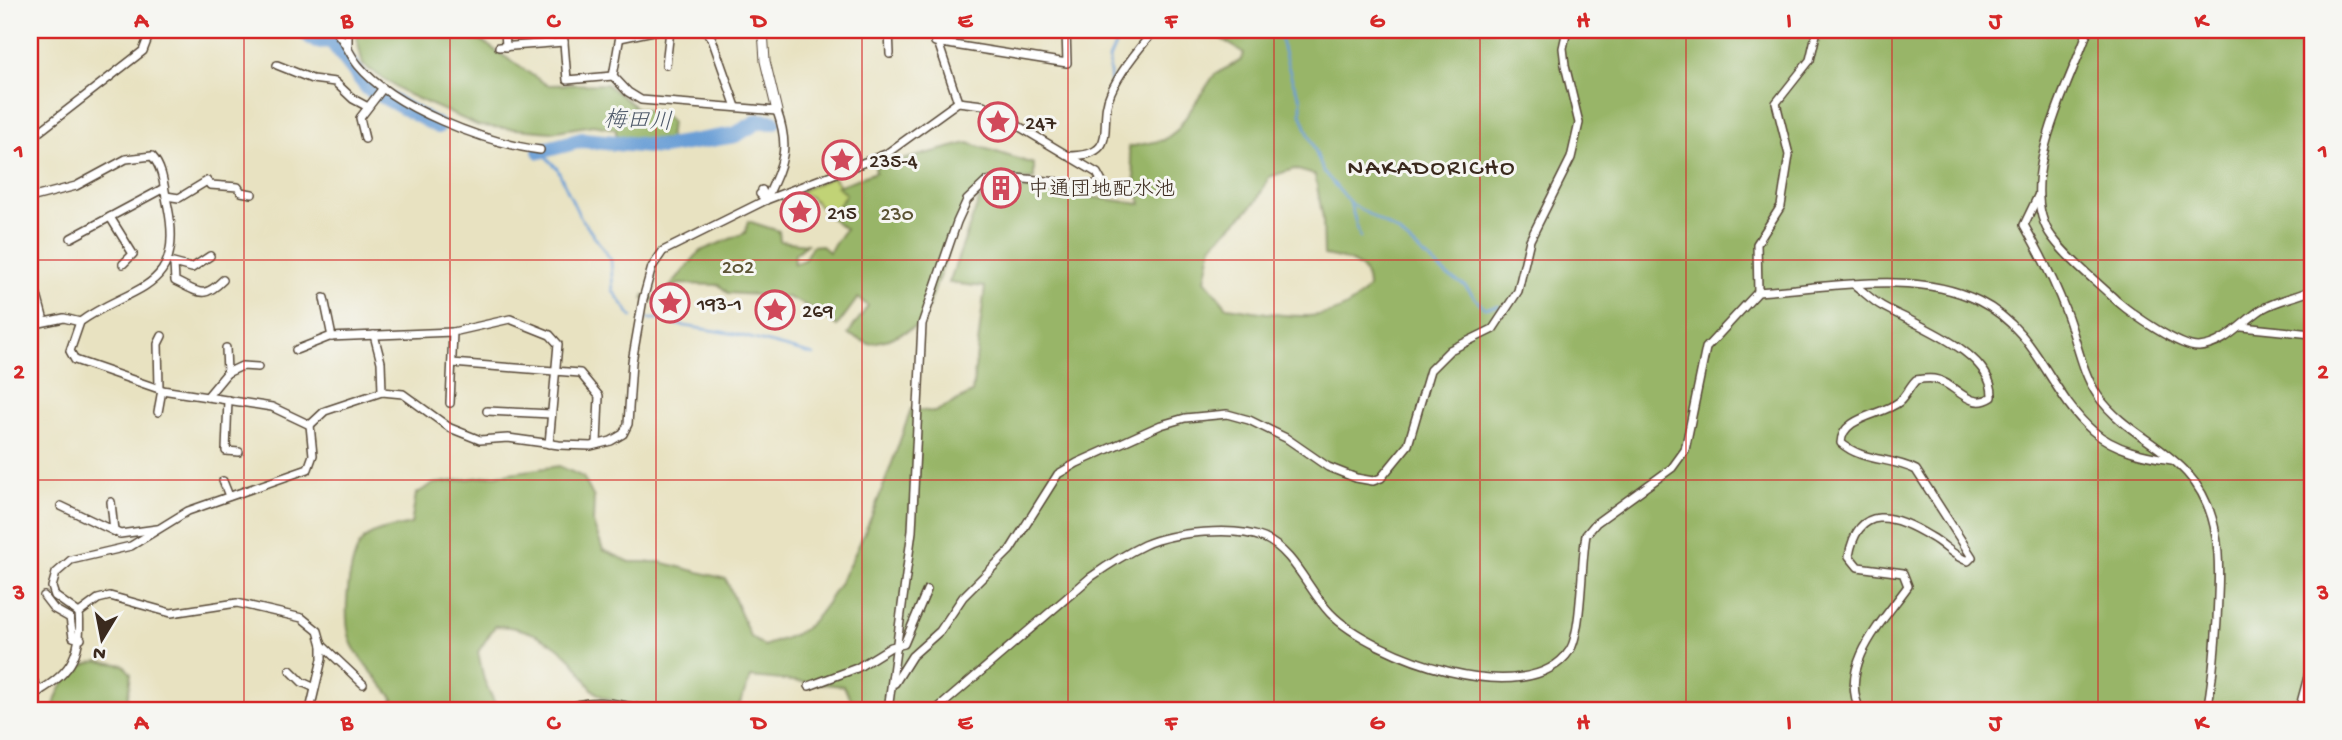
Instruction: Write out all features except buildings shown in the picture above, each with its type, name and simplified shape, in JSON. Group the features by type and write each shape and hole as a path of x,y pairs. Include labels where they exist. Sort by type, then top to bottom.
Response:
{"street":[{"path":"30,139 143,51 150,30"},
{"path":"334,30 357,64 383,88 467,133 485,140 540,150"},
{"path":"348,30 348,47"},
{"path":"505,30 503,47 564,42"},
{"path":"563,30 567,80 614,76"},
{"path":"614,76 621,34 658,30"},
{"path":"666,65 670,30"},
{"path":"705,30 712,39 736,107"},
{"path":"764,30 765,61 783,134 784,162 778,180 766,200"},
{"path":"889,30 890,54"},
{"path":"933,30 958,102"},
{"path":"935,42 1067,63 1066,30"},
{"path":"1067,156 1086,156 1098,150 1107,134 1106,107 1111,92 1155,30"},
{"path":"892,686 912,656 940,631 962,597 1010,550 1058,474 1161,425 1195,416 1227,414 1249,420 1286,438 1328,467 1356,478 1373,481 1381,478 1408,445 1430,370 1450,350 1493,329 1517,291 1530,240 1571,158 1578,123 1565,65 1563,48 1567,30"},
{"path":"1758,292 1757,244 1781,206 1789,155 1776,103 1810,60 1818,30"},
{"path":"2088,30 2049,133 2038,196 2024,225 2067,314 2089,381 2099,398 2121,420 2188,474 2207,500 2217,540 2220,585 2216,659 2207,710"},
{"path":"277,65 312,79 335,82 353,99 368,107"},
{"path":"614,76 628,92 640,100 777,111"},
{"path":"365,139 360,118 383,88"},
{"path":"310,425 325,411 382,392 403,394 450,428 480,440 508,438 549,444 597,444 623,434 628,424 632,362 643,299 652,267 661,249 741,214 766,200 797,190 823,175 886,154 958,102 983,105 1097,173 1102,182 1091,186 1004,177 987,181 967,200 921,331 915,498 888,710"},
{"path":"30,198 76,187 119,162 138,156 154,158 159,165 172,225 175,281 203,293 210,293 223,280"},
{"path":"71,238 165,192 179,198 207,181 210,185 238,187 241,192 252,194"},
{"path":"761,192 766,200"},
{"path":"2038,196 2040,213 2051,236 2137,316 2190,347 2203,347 2242,327 2263,309 2312,290"},
{"path":"110,217 133,254 122,264"},
{"path":"172,262 192,268 210,256"},
{"path":"172,262 138,291 80,323 70,351 75,360 160,389 272,407 310,425"},
{"path":"936,710 1091,578 1115,561 1145,544 1175,536 1210,532 1262,537 1277,546 1329,612 1351,632 1417,663 1484,678 1517,677 1559,662 1573,645 1586,535 1596,523 1664,474 1685,450 1706,348 1758,292 1900,282 1960,294 1981,302 2032,345 2078,416 2095,433 2136,453 2172,460"},
{"path":"1855,285 1880,305 1957,347 1982,369 1992,384 1992,397 1985,401 1970,401 1935,379 1916,380 1895,405 1851,424 1841,438 1841,443 1860,456 1906,465 1916,470 1972,557 1968,561 1962,559 1933,538 1898,521 1879,518 1858,526 1852,536 1849,556 1854,563 1858,567 1903,573 1908,586 1870,636 1858,663 1854,688 1860,710"},
{"path":"30,288 37,295 44,321"},
{"path":"324,298 332,337"},
{"path":"30,325 64,318 80,323"},
{"path":"296,350 332,337 453,332 510,319 550,335 558,344 549,444"},
{"path":"2242,327 2312,334"},
{"path":"450,403 453,332"},
{"path":"374,335 381,362 382,392"},
{"path":"158,412 158,344 162,336"},
{"path":"226,348 227,373"},
{"path":"452,363 580,373 599,396 597,444"},
{"path":"207,397 227,373 242,366 258,367"},
{"path":"226,451 228,400"},
{"path":"487,411 551,414"},
{"path":"79,613 55,596 52,587 56,573 78,557 131,546 188,511 308,470 313,455 310,425"},
{"path":"215,450 239,452"},
{"path":"223,481 229,496"},
{"path":"111,502 114,531"},
{"path":"61,506 120,534 161,528"},
{"path":"809,686 857,668 891,647 897,648 904,643 927,590"},
{"path":"44,596 54,609 70,618 73,637 81,639"},
{"path":"79,613 98,598 110,596 171,613 237,603 302,618 318,631 322,645 310,710"},
{"path":"30,696 50,686 66,670 81,639 79,613"},
{"path":"322,645 363,684"},
{"path":"2299,710 2312,662"},
{"path":"290,670 302,682 315,688"},
{"path":"30,676 40,691"},
{"path":"565,710 582,704 604,702 648,710"}],"green space":[{"path":"355,30 465,30 547,85 606,84 637,108 660,112 671,122 669,140 616,137 616,129 593,125 551,132 479,126 407,94 363,65"},
{"path":"1207,30 2312,30 2312,710 858,710 843,686 751,677 737,710 672,710 624,704 601,696 591,688 572,660 556,646 527,631 495,626 478,652 484,680 498,710 383,710 394,699 363,661 350,638 347,595 352,565 365,538 377,532 411,524 416,494 433,484 559,466 583,477 594,498 593,523 603,550 630,562 660,562 726,579 750,636 764,646 804,629 821,611 853,558 881,493 911,409 935,412 972,393 985,287 949,283 979,200 1028,188 1141,204 1128,147 1164,140 1177,130 1215,74 1240,61 1244,53","holes":["1294,169 1315,175 1323,219 1324,255 1347,260 1360,267 1368,287 1354,301 1339,310 1322,315 1284,315 1227,307 1205,280 1212,245 1256,202 1269,177"]},
{"path":"968,143 1034,164 1034,179 987,181 967,200 922,324 889,339 869,344 848,334 868,306 858,298 837,326 819,311 787,297 728,293 719,285 679,284 654,301 643,299 644,295 655,299 664,294 700,251 745,233 748,221 779,231 780,241 807,244 795,254 794,264 804,260 812,246 821,245 829,252 845,229 831,218 846,194 837,186 876,172 875,167"},
{"path":"833,177 847,194 831,218 811,197 798,192"},
{"path":"98,661 124,665 131,674 126,710 53,710 58,692 68,678 81,667"}],"waterway":[{"name":"梅田川","path":"302,30 316,41 331,40 368,88 438,126"},
{"path":"1111,88 1109,59 1122,30"},
{"path":"1278,30 1292,80 1301,99 1301,114 1323,171 1350,203 1398,232 1448,276 1464,285 1484,308 1499,306"},
{"name":"梅田川","path":"540,151 582,140 662,147 735,135 759,121 773,122"},
{"path":"540,151 557,168 579,215 611,260 613,291 632,317"},
{"path":"1350,203 1360,237"},
{"path":"643,319 665,319 672,324 735,334 814,355"}],"place":[{"name":"247","path":"998,122"},
{"name":"235-4","path":"842,160"},
{"name":"中通団地配水池","path":"1001,188"},
{"name":"215","path":"800,212"},
{"name":"193-1","path":"670,303"},
{"name":"269","path":"775,310"}],"district":[{"name":"NAKADORICHO","path":"1432,166"}],"park label":[{"name":"230","path":"897,213"},
{"name":"202","path":"738,266"}]}
